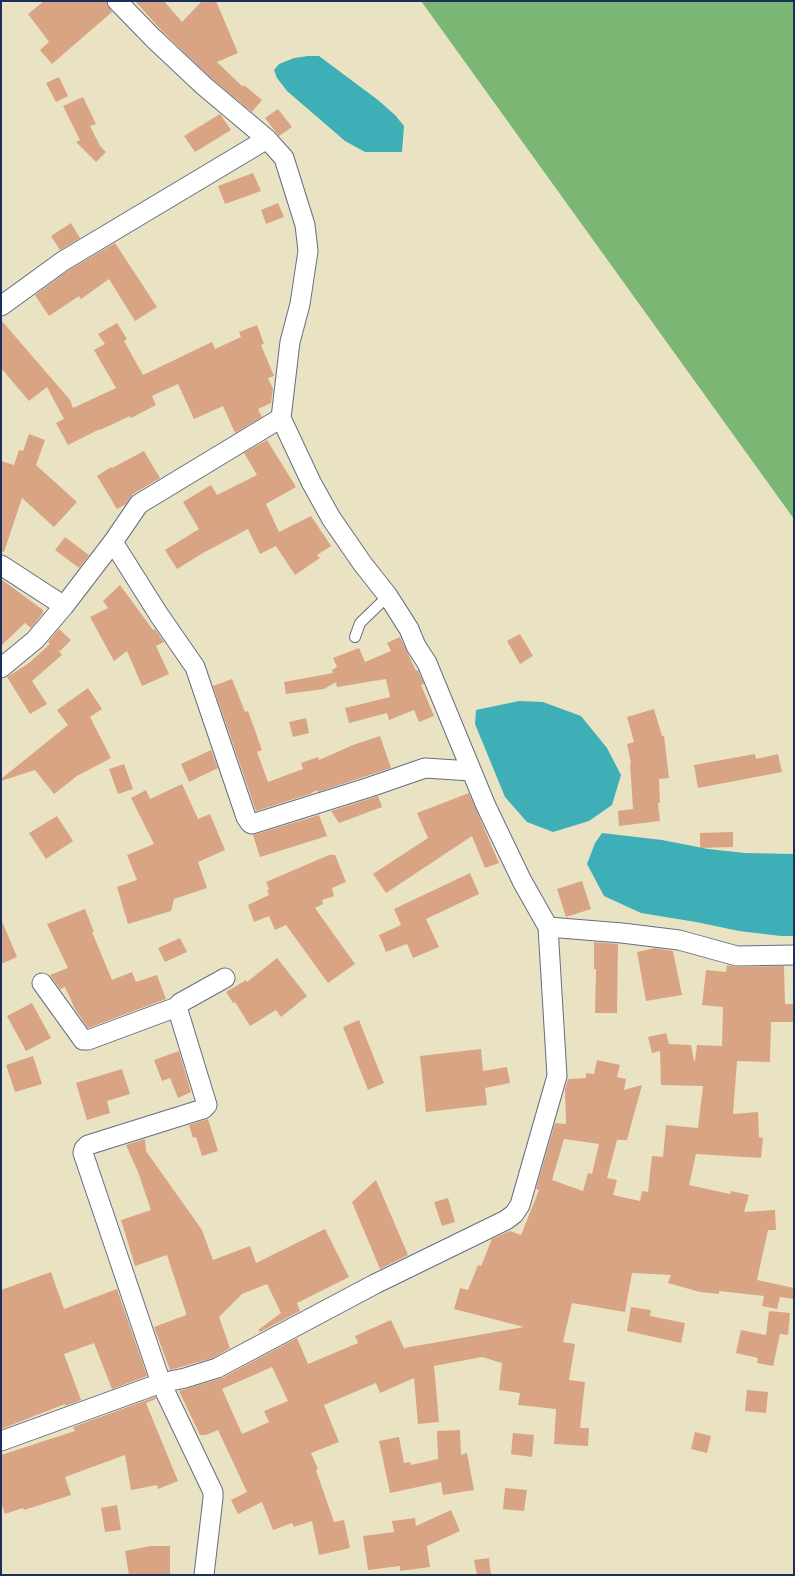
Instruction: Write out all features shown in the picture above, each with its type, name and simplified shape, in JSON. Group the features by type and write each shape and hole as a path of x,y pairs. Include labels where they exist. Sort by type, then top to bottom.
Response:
{"street":[{"path":"1,1441 161,1383 218,1368 376,1284 506,1220 514,1214 520,1205 557,1076 548,927 518,872 471,771 427,663 416,646 409,629 388,596 331,518 310,482 281,418 290,342 300,304 308,251 306,225 284,158 267,139 204,86 152,38 117,1"},
{"path":"1,306 63,261 267,139"},
{"path":"1,668 35,640 64,606 114,542 138,504 281,418"},
{"path":"114,542 194,667 250,824 425,768 471,771"},
{"path":"1,565 64,606"},
{"path":"548,927 679,940 737,956 794,955"},
{"path":"42,983 83,1040 88,1040 177,1007 180,1003 224,978"},
{"path":"177,1007 207,1105 203,1109 88,1146 84,1149 83,1154 161,1383 212,1492 213,1498 204,1575"}],"lane":[{"path":"355,637 360,623 388,596"}],"green space":[{"path":"421,1 794,1 794,519"}],"water":[{"path":"319,56 395,115 404,126 402,152 365,152 345,141 287,91 277,78 274,70 279,64 294,58"},
{"path":"519,701 543,702 581,716 607,748 621,775 612,805 589,821 553,832 527,822 505,797 475,724 476,710"},
{"path":"602,833 662,840 708,849 745,853 794,854 794,936 739,931 641,913 604,896 587,864 595,843"}],"building":[{"path":"44,1 106,1 112,12 52,64 40,50 49,42 28,14"},
{"path":"135,1 164,1 182,22 202,1 216,1 238,53 217,62 243,87 244,85 262,100 252,112 211,78 161,30"},
{"path":"59,77 68,96 56,102 46,83"},
{"path":"83,97 96,124 90,126 100,146 106,152 96,162 76,142 80,140 63,106"},
{"path":"278,109 292,127 279,136 265,118"},
{"path":"220,114 231,130 195,152 184,136"},
{"path":"253,173 261,191 225,204 218,186"},
{"path":"278,203 284,217 266,224 261,210"},
{"path":"71,223 80,238 60,250 51,236"},
{"path":"115,243 157,307 135,321 109,279 81,299 79,296 49,316 35,295 69,270"},
{"path":"1,320 70,400 73,408 116,388 94,350 105,344 98,334 117,323 127,339 124,341 143,375 212,342 215,349 241,337 239,332 257,325 264,344 261,345 274,376 268,378 273,389 271,403 258,409 262,417 235,433 223,406 194,419 178,384 152,396 156,405 68,445 56,423 64,419 47,387 29,401 1,368"},
{"path":"29,434 45,440 36,465 77,502 54,527 22,498 4,552 1,551 1,461 14,465 19,450 23,451"},
{"path":"267,440 296,487 266,504 279,532 311,516 331,546 317,555 320,558 295,575 276,546 260,554 248,529 177,569 165,550 199,529 183,502 211,485 217,495 257,475 244,453"},
{"path":"144,451 160,478 133,494 126,504 117,509 97,476"},
{"path":"65,537 89,555 79,568 55,550"},
{"path":"1,579 43,610 43,613 31,628 25,623 1,646"},
{"path":"120,585 164,642 156,646 169,674 142,686 127,651 114,661 90,617 108,608 103,601"},
{"path":"59,629 71,640 60,651 58,650 62,655 32,681 47,704 30,714 7,677 29,663 50,644 48,642"},
{"path":"520,634 533,656 520,664 507,641"},
{"path":"400,637 416,671 418,670 424,684 421,685 434,716 419,722 414,710 389,720 387,713 349,723 345,708 390,697 386,679 337,687 336,682 324,689 286,694 284,682 333,673 332,670 337,667 333,658 359,648 365,662 391,651 387,643"},
{"path":"232,679 245,712 248,711 262,750 257,752 268,782 303,769 301,763 318,757 319,760 353,745 380,736 391,768 256,811 213,686"},
{"path":"88,688 102,709 90,717 111,758 77,776 54,794 35,770 1,781 1,779 68,725 57,710"},
{"path":"654,709 662,736 664,736 669,778 659,779 660,803 658,803 660,821 619,826 618,811 633,809 631,763 627,744 634,742 627,717"},
{"path":"306,718 309,733 293,737 289,722"},
{"path":"211,750 218,768 189,782 181,764"},
{"path":"755,754 756,759 778,754 782,772 698,788 694,765"},
{"path":"124,764 133,789 118,794 109,769"},
{"path":"182,784 198,819 210,814 225,850 198,862 207,888 174,899 171,911 128,924 117,887 137,880 127,855 154,844 131,798 146,790 150,799"},
{"path":"469,793 499,863 485,868 472,836 386,893 373,874 428,838 417,813"},
{"path":"378,796 382,807 339,823 331,811"},
{"path":"319,815 327,836 260,857 253,835"},
{"path":"57,816 73,841 46,859 29,833"},
{"path":"733,832 733,847 700,848 700,833"},
{"path":"329,855 335,855 346,882 332,888 334,896 322,900 323,904 315,908 355,964 328,983 286,925 275,930 269,916 254,922 248,905 269,895 266,882"},
{"path":"470,873 479,894 426,919 439,947 413,958 407,944 386,952 379,935 401,925 394,909"},
{"path":"582,881 591,909 566,917 557,889"},
{"path":"85,909 94,932 92,932 112,980 132,972 136,982 157,975 166,999 88,1028 75,1009 65,987 60,989 50,975 68,968 47,924"},
{"path":"1,919 17,957 1,964"},
{"path":"180,938 187,952 165,962 158,948"},
{"path":"594,942 618,944 617,1013 595,1013 596,969 594,969"},
{"path":"655,948 673,951 682,995 646,1001 637,952"},
{"path":"277,958 307,996 281,1017 276,1010 250,1026 235,1002 233,1003 226,992 246,980 247,982"},
{"path":"727,965 737,967 784,966 785,1004 794,1004 794,1022 771,1022 770,1062 737,1061 733,1114 758,1112 759,1137 763,1138 761,1158 696,1154 689,1185 730,1194 731,1191 749,1195 744,1212 775,1210 776,1230 768,1230 757,1280 794,1288 794,1299 780,1297 777,1309 762,1306 764,1296 719,1291 719,1294 700,1292 668,1283 671,1275 632,1273 625,1312 572,1303 563,1342 575,1344 569,1380 585,1382 580,1428 589,1428 588,1446 554,1444 556,1409 518,1405 520,1393 499,1390 502,1363 482,1357 434,1366 439,1422 418,1424 414,1378 380,1393 376,1383 324,1405 339,1442 311,1453 318,1469 316,1470 334,1522 344,1520 350,1548 319,1555 312,1521 294,1527 292,1523 273,1530 262,1502 238,1514 231,1500 247,1492 218,1430 206,1435 200,1435 179,1391 222,1378 297,1338 308,1364 358,1343 355,1336 391,1320 404,1348 524,1327 454,1309 460,1288 468,1290 478,1265 481,1266 492,1239 510,1231 521,1235 539,1190 536,1189 555,1123 566,1124 565,1089 568,1079 586,1078 586,1073 594,1074 597,1060 620,1065 617,1077 626,1079 624,1090 642,1085 627,1140 617,1140 607,1178 617,1180 613,1195 640,1201 642,1191 648,1192 652,1156 663,1157 666,1125 698,1128 703,1086 661,1085 660,1051 652,1053 648,1037 666,1033 669,1044 691,1045 694,1061 697,1045 722,1046 723,1007 702,1005 706,970 726,972","holes":["564,1139 599,1144 592,1174 588,1173 583,1191 552,1180","272,1367 288,1401 264,1411 269,1422 242,1434 222,1389"]},
{"path":"32,1003 51,1038 26,1051 7,1016"},
{"path":"359,1020 384,1083 368,1090 343,1027"},
{"path":"481,1049 483,1071 507,1067 510,1083 485,1088 487,1105 426,1112 420,1056"},
{"path":"179,1051 191,1092 178,1098 170,1078 162,1081 154,1060"},
{"path":"33,1056 42,1084 15,1092 6,1065"},
{"path":"122,1069 130,1094 107,1101 110,1113 87,1120 76,1083"},
{"path":"208,1119 218,1151 202,1156 196,1137 193,1138 189,1125"},
{"path":"145,1139 146,1151 202,1230 213,1260 250,1246 256,1263 325,1229 349,1277 297,1303 300,1311 260,1332 258,1330 281,1313 267,1284 242,1294 219,1317 230,1348 213,1358 170,1370 154,1327 186,1315 186,1313 167,1255 135,1266 121,1220 151,1210 138,1172 126,1145"},
{"path":"376,1180 408,1255 380,1269 352,1202"},
{"path":"448,1198 455,1222 442,1226 434,1202"},
{"path":"51,1272 64,1309 117,1289 147,1376 112,1389 94,1343 64,1354 81,1400 65,1406 65,1404 1,1429 1,1290"},
{"path":"631,1307 651,1310 650,1316 685,1323 681,1343 627,1331"},
{"path":"769,1311 790,1313 788,1335 780,1334 773,1366 757,1363 758,1358 736,1353 741,1330 766,1335"},
{"path":"747,1390 768,1392 766,1413 745,1411"},
{"path":"155,1397 156,1399 146,1403 178,1481 158,1489 157,1485 131,1490 125,1455 65,1477 71,1495 5,1514 1,1502 1,1455 75,1431 73,1427"},
{"path":"460,1430 461,1455 467,1453 474,1490 443,1495 441,1482 390,1493 379,1441 399,1437 404,1463 410,1462 411,1465 438,1459 437,1431"},
{"path":"695,1432 711,1436 707,1453 691,1449"},
{"path":"513,1433 534,1435 532,1457 511,1454"},
{"path":"505,1488 527,1490 524,1511 503,1509"},
{"path":"117,1505 121,1530 105,1532 101,1508"},
{"path":"451,1510 460,1531 427,1546 430,1567 400,1571 400,1566 368,1570 363,1536 394,1532 392,1521 415,1518 416,1526"},
{"path":"151,1546 170,1546 170,1575 129,1575 125,1551"},
{"path":"489,1558 491,1575 477,1575 474,1560"}]}
